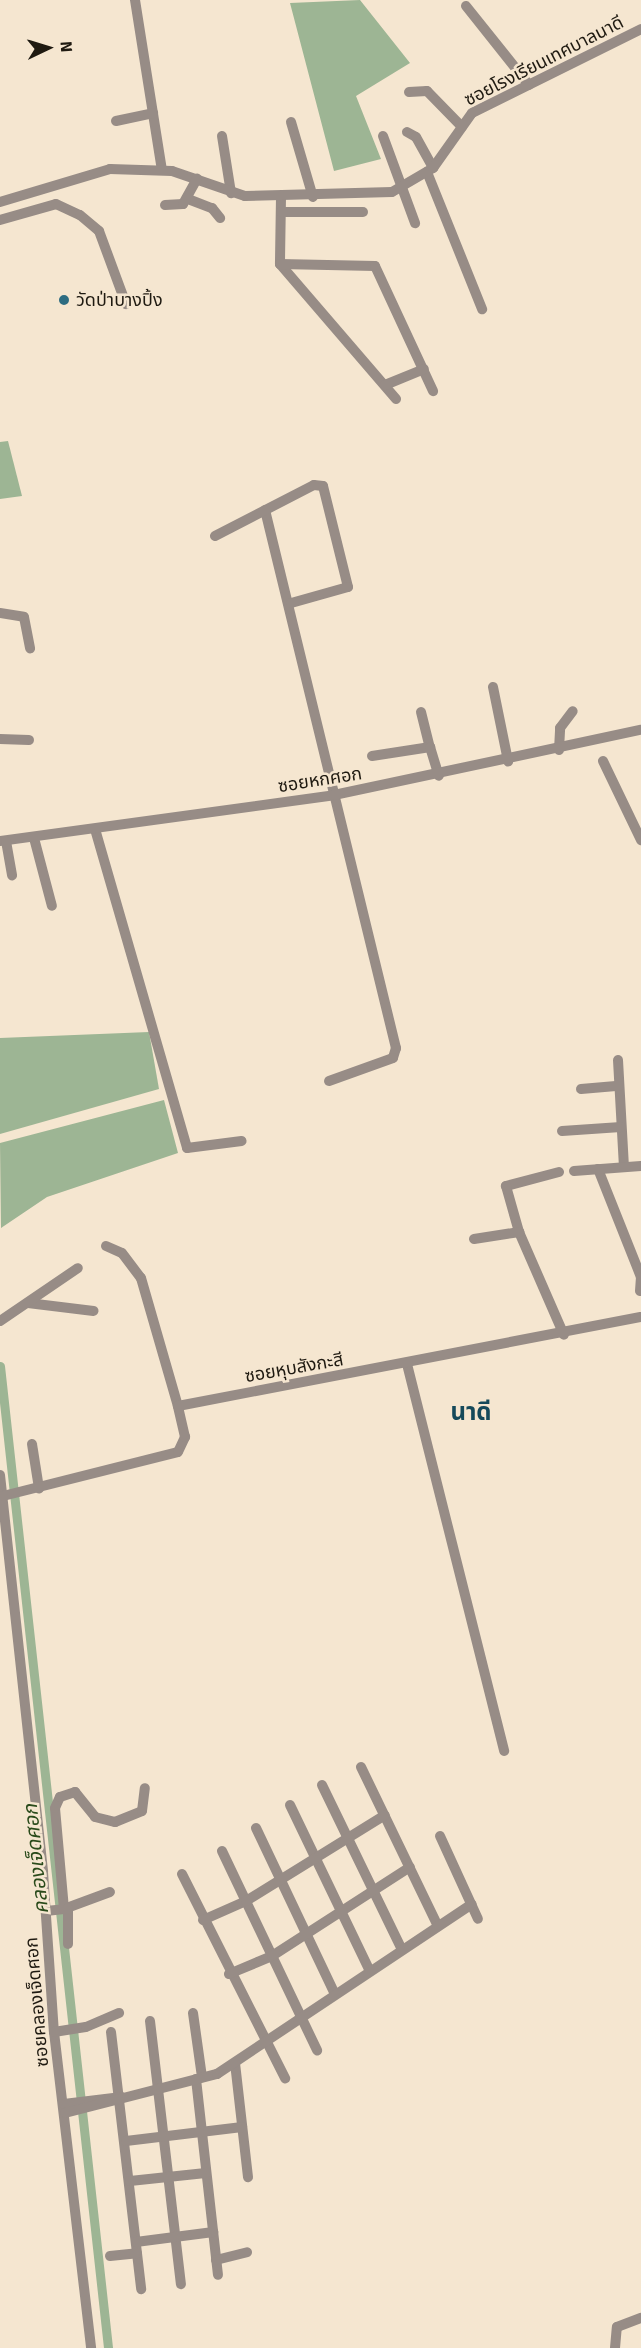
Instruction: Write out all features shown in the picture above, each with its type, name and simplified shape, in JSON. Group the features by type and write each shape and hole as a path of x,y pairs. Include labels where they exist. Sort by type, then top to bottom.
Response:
{"street":[{"path":"135,0 162,170"},
{"path":"466,6 529,85"},
{"name":"ซอยโรงเรียนเทศบาลนาดี","path":"0,202 102,170 162,170 197,179 231,193 281,197 364,197 402,188 430,170 472,113 641,29"},
{"path":"409,92 427,91 462,127"},
{"path":"116,122 153,113"},
{"path":"291,122 313,197"},
{"path":"407,132 416,137 430,170 482,309"},
{"path":"222,136 231,193"},
{"path":"383,136 415,223"},
{"path":"165,205 179,207 188,199 197,179"},
{"path":"55,185 62,206"},
{"path":"281,197 280,264 396,399"},
{"path":"188,199 212,208 220,218"},
{"path":"0,220 42,206 62,206 99,231 126,304"},
{"path":"281,212 363,212"},
{"path":"280,264 375,266 433,391"},
{"path":"386,386 424,369"},
{"path":"214,536 314,485 324,488 348,587 291,603"},
{"path":"265,510 291,603 335,803 396,1054 329,1081"},
{"path":"0,613 24,617 30,648"},
{"path":"493,687 508,761"},
{"path":"559,750 560,728 573,711"},
{"path":"421,712 439,776"},
{"name":"ซอยหกศอก","path":"5,846 34,845 95,829 335,803 439,776 641,730"},
{"path":"0,739 29,740"},
{"path":"372,756 430,747"},
{"path":"603,761 637,821 641,840"},
{"path":"95,829 187,1148 242,1141"},
{"path":"34,845 52,906"},
{"path":"5,846 12,875"},
{"path":"618,1060 624,1167"},
{"path":"581,1089 619,1086"},
{"path":"562,1131 621,1127"},
{"path":"574,1172 641,1166"},
{"path":"598,1169 641,1277 640,1291"},
{"path":"559,1172 506,1186 519,1232 564,1335"},
{"path":"474,1239 519,1232"},
{"path":"10,1494 178,1452 185,1437 141,1278 122,1253 106,1246"},
{"path":"0,1321 78,1268"},
{"path":"28,1303 94,1311"},
{"name":"ซอยหุบสังกะสี","path":"178,1406 408,1370 641,1317"},
{"path":"408,1370 504,1751"},
{"path":"32,1444 39,1488"},
{"name":"ซอยคลองเจ็ดศอก","path":"0,1474 10,1494 36,1805 59,1910 58,2032 68,2107 92,2348"},
{"path":"362,1767 438,1926"},
{"path":"322,1785 402,1950"},
{"path":"36,1805 54,1803 75,1792 95,1817 115,1822 142,1811 145,1788"},
{"path":"54,1803 59,1910 68,1944"},
{"path":"290,1806 370,1971"},
{"path":"203,1920 246,1901 384,1815"},
{"path":"256,1828 335,1994"},
{"path":"440,1836 478,1919"},
{"path":"222,1851 317,2050"},
{"path":"229,1974 272,1956 410,1868"},
{"path":"182,1874 262,2042 285,2078"},
{"path":"59,1910 110,1892"},
{"path":"68,2107 122,2097 199,2078 235,2063 262,2042 471,1904"},
{"path":"58,2032 86,2027 119,2013"},
{"path":"193,2013 202,2133 218,2276"},
{"path":"150,2021 161,2086 181,2284"},
{"path":"111,2032 122,2097 141,2289"},
{"path":"235,2063 248,2177"},
{"path":"126,2141 242,2127"},
{"path":"130,2181 170,2175 207,2173"},
{"path":"110,2256 176,2235 213,2232"},
{"path":"216,2260 247,2252"},
{"path":"615,2348 617,2327 641,2318"}],"shaded area":[{"path":"360,0 410,63 356,96 381,159 334,171 290,3"},
{"path":"8,441 22,496 0,499 0,442"},
{"path":"149,1032 159,1089 0,1134 0,1038"},
{"path":"164,1100 178,1153 47,1197 1,1228 0,1143"}],"waterway":[{"name":"คลองเจ็ดศอก","path":"0,1366 108,2348"}],"place":[{"name":"วัดป่าบางปิ้ง","path":"64,300"}],"district":[{"name":"นาดี","path":"471,1413"}]}
